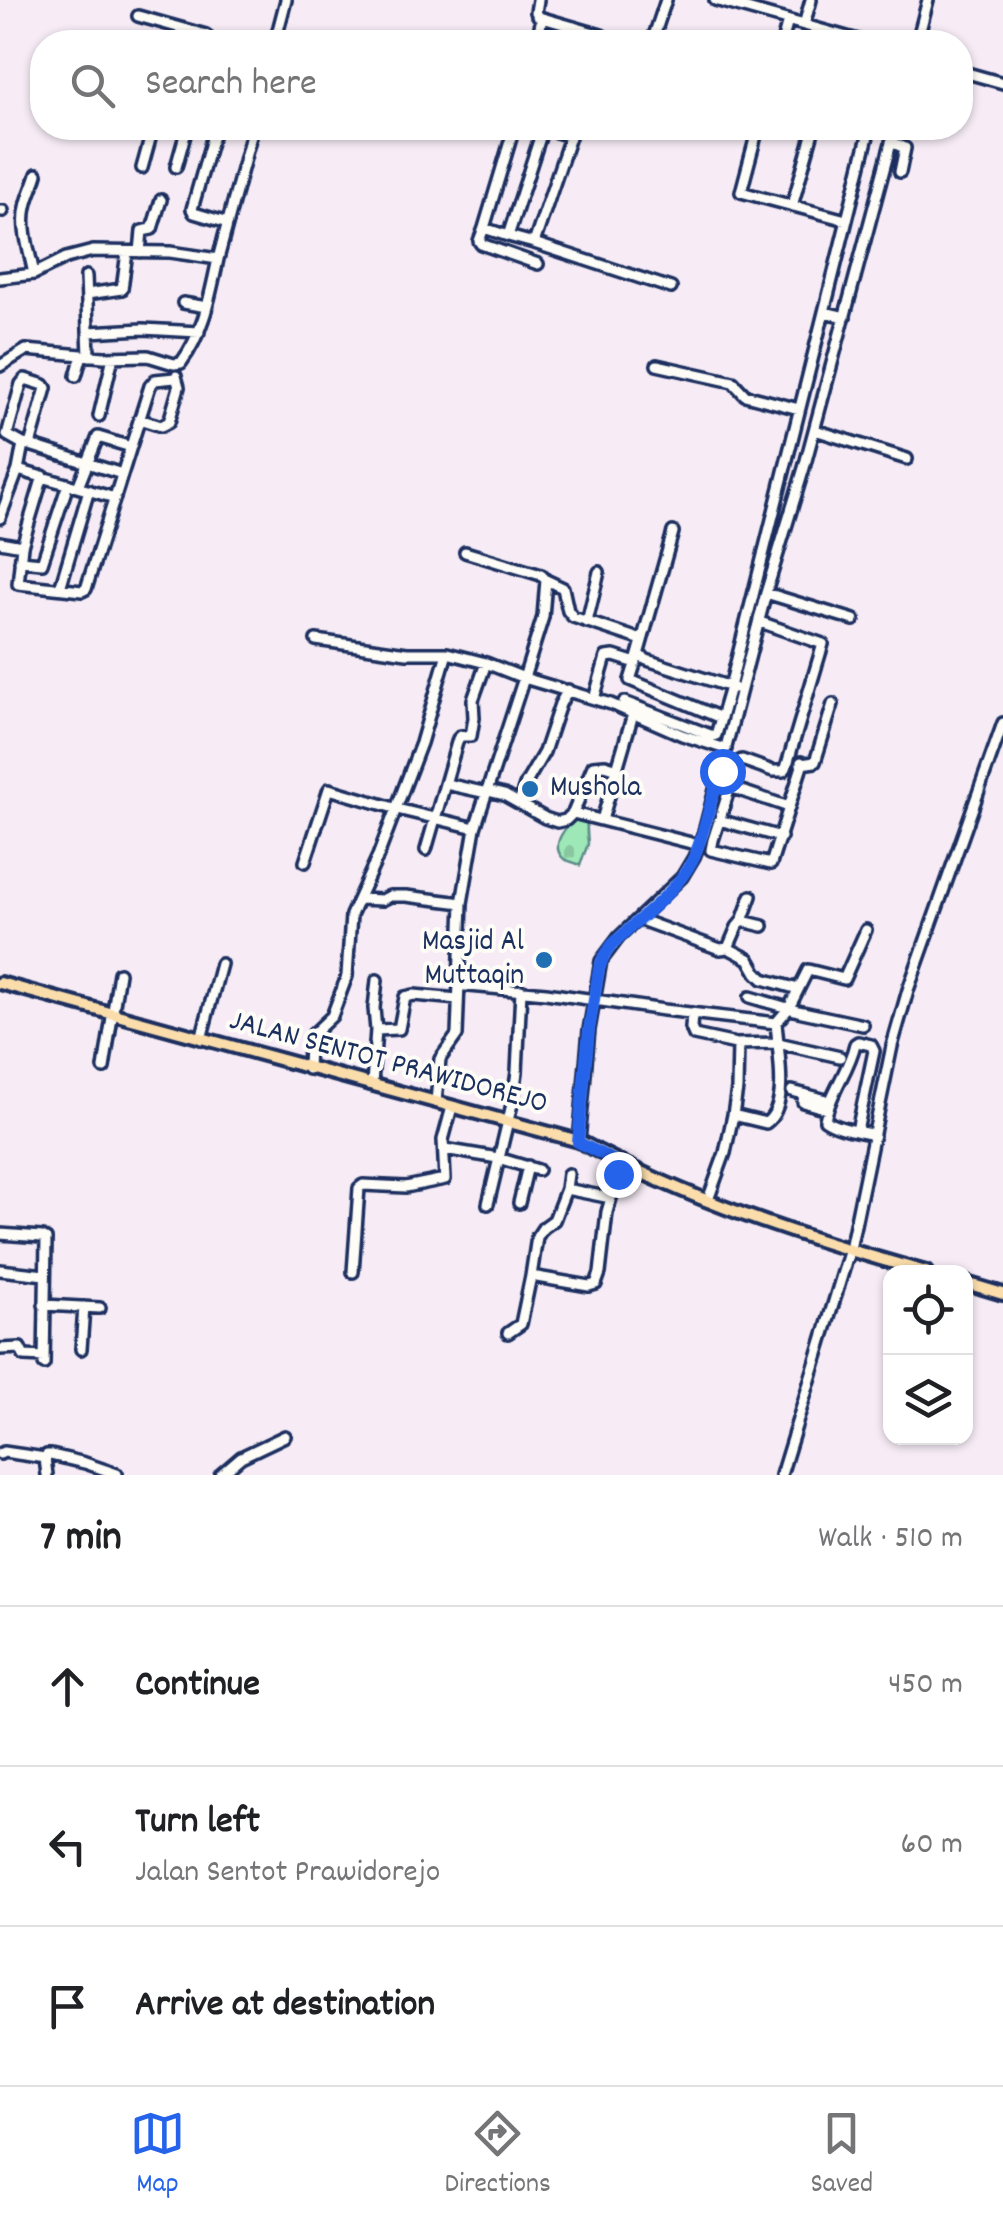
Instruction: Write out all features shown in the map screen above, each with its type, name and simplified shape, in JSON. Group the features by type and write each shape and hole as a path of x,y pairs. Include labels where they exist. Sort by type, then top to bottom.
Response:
{"main road":[{"name":"JALAN SENTOT PRAWIDOREJO","path":"0,983 578,1142 708,1200 790,1231 903,1265"},
{"path":"973,1285 1003,1294"}],"street":[{"path":"278,30 286,0"},
{"path":"538,0 536,12 542,19 586,30"},
{"path":"656,30 666,0"},
{"path":"715,0 816,30"},
{"path":"758,12 762,0"},
{"path":"804,25 811,0"},
{"path":"920,30 928,0"},
{"path":"138,16 186,30"},
{"path":"539,30 542,19"},
{"path":"785,30 788,20"},
{"path":"973,75 1003,83"},
{"path":"142,168 150,140"},
{"path":"176,167 183,140"},
{"path":"212,140 192,209 228,223"},
{"path":"139,420 161,426 169,422 180,388 175,378 179,364 199,332 208,308 249,140"},
{"path":"510,140 479,241 538,264"},
{"path":"508,236 539,140"},
{"path":"534,243 569,140"},
{"path":"755,140 741,192 846,220"},
{"path":"792,206 811,140"},
{"path":"316,640 407,653 447,653 716,734 772,594 776,560 815,430 846,220 865,140"},
{"path":"730,787 726,749 744,632 799,409 895,143 905,150 900,172"},
{"path":"34,274 25,215 37,174"},
{"path":"140,252 142,231 152,229 160,200"},
{"path":"484,228 671,288"},
{"path":"0,278 34,274 76,254 94,251 170,252 218,259"},
{"path":"87,294 122,289 127,252"},
{"path":"76,376 86,355 89,332 86,276"},
{"path":"182,303 208,308"},
{"path":"89,332 199,332"},
{"path":"0,366 26,350 148,356 179,364"},
{"path":"99,416 113,357"},
{"path":"658,366 733,382 745,395 799,409"},
{"path":"43,476 22,546 18,584 82,591 88,587 152,382 175,378"},
{"path":"0,518 27,445 46,388 26,379 7,436 27,445 122,474"},
{"path":"815,430 908,459"},
{"path":"42,563 98,437 131,447"},
{"path":"18,470 115,498"},
{"path":"60,588 68,566 78,487"},
{"path":"623,705 673,532"},
{"path":"0,542 22,546"},
{"path":"465,552 541,575 563,588 573,617 642,640"},
{"path":"763,557 776,560"},
{"path":"20,561 68,566"},
{"path":"587,622 599,572"},
{"path":"436,1102 440,1059 457,1035 462,903 475,828 542,617 546,580"},
{"path":"772,594 854,620"},
{"path":"578,1142 594,1000 604,956 682,877 718,801 727,772 742,760 783,771 789,756 823,644 762,623"},
{"path":"744,632 756,636"},
{"path":"308,1069 313,1034 332,1016 347,976 351,914 421,743 447,653"},
{"path":"594,699 606,657 614,656 648,660 736,689"},
{"path":"426,850 458,738 470,736 473,700 486,663"},
{"path":"630,680 721,718"},
{"path":"519,803 568,690"},
{"path":"789,756 802,764 815,762 833,704"},
{"path":"623,705 633,714 682,735 726,749"},
{"path":"602,820 633,714"},
{"path":"781,1475 850,1249 892,1046 908,990 1003,722"},
{"path":"730,787 718,801 719,820 710,854 769,864 802,764"},
{"path":"446,784 487,792 558,822 573,813 593,766 618,769"},
{"path":"730,787 789,807"},
{"path":"306,862 328,788 475,828"},
{"path":"573,813 699,845"},
{"path":"719,820 780,837"},
{"path":"359,899 406,896 462,903"},
{"path":"728,948 750,896"},
{"path":"638,919 720,949 728,948 749,959 763,979 798,989"},
{"path":"742,921 763,926"},
{"path":"733,1115 770,1121 779,1092 776,1023 789,1008 806,972 844,979 866,930"},
{"path":"201,1039 221,964"},
{"path":"104,1068 119,973"},
{"path":"372,1084 377,980"},
{"path":"458,985 776,1023"},
{"path":"488,1204 517,1072 520,990"},
{"path":"376,1030 399,1029 406,997 458,999"},
{"path":"750,997 863,1024"},
{"path":"692,1013 691,1033 738,1044 778,1043 840,1057"},
{"path":"857,1131 874,1051 872,1046 858,1042 828,1105 826,1122 857,1131 874,1135"},
{"path":"708,1200 725,1153 733,1115 738,1044"},
{"path":"792,1092 828,1105"},
{"path":"353,1272 360,1186 406,1187 445,1179 443,1140 452,1106"},
{"path":"444,1148 533,1168 520,1204"},
{"path":"531,1276 595,1286 621,1164"},
{"path":"508,1333 521,1324 537,1237 554,1220 568,1174"},
{"path":"566,1189 611,1198"},
{"path":"0,1234 44,1238 44,1360 24,1356 20,1348 0,1349"},
{"path":"0,1270 45,1275"},
{"path":"44,1305 100,1308"},
{"path":"81,1349 84,1307"},
{"path":"220,1475 241,1457 285,1436"},
{"path":"0,1454 46,1458 51,1454 117,1474"},
{"path":"46,1458 47,1475"}],"green space":[{"path":"579,817 586,817 588,844 580,865 564,859 558,848 565,830"}],"place":[{"name":"Mushola","path":"530,789"},
{"name":"Masjid Al Muttaqin","path":"544,960"}],"route":[{"path":"618,1174 621,1164 578,1142 599,969 612,945 686,872 704,832 722,771"}]}
